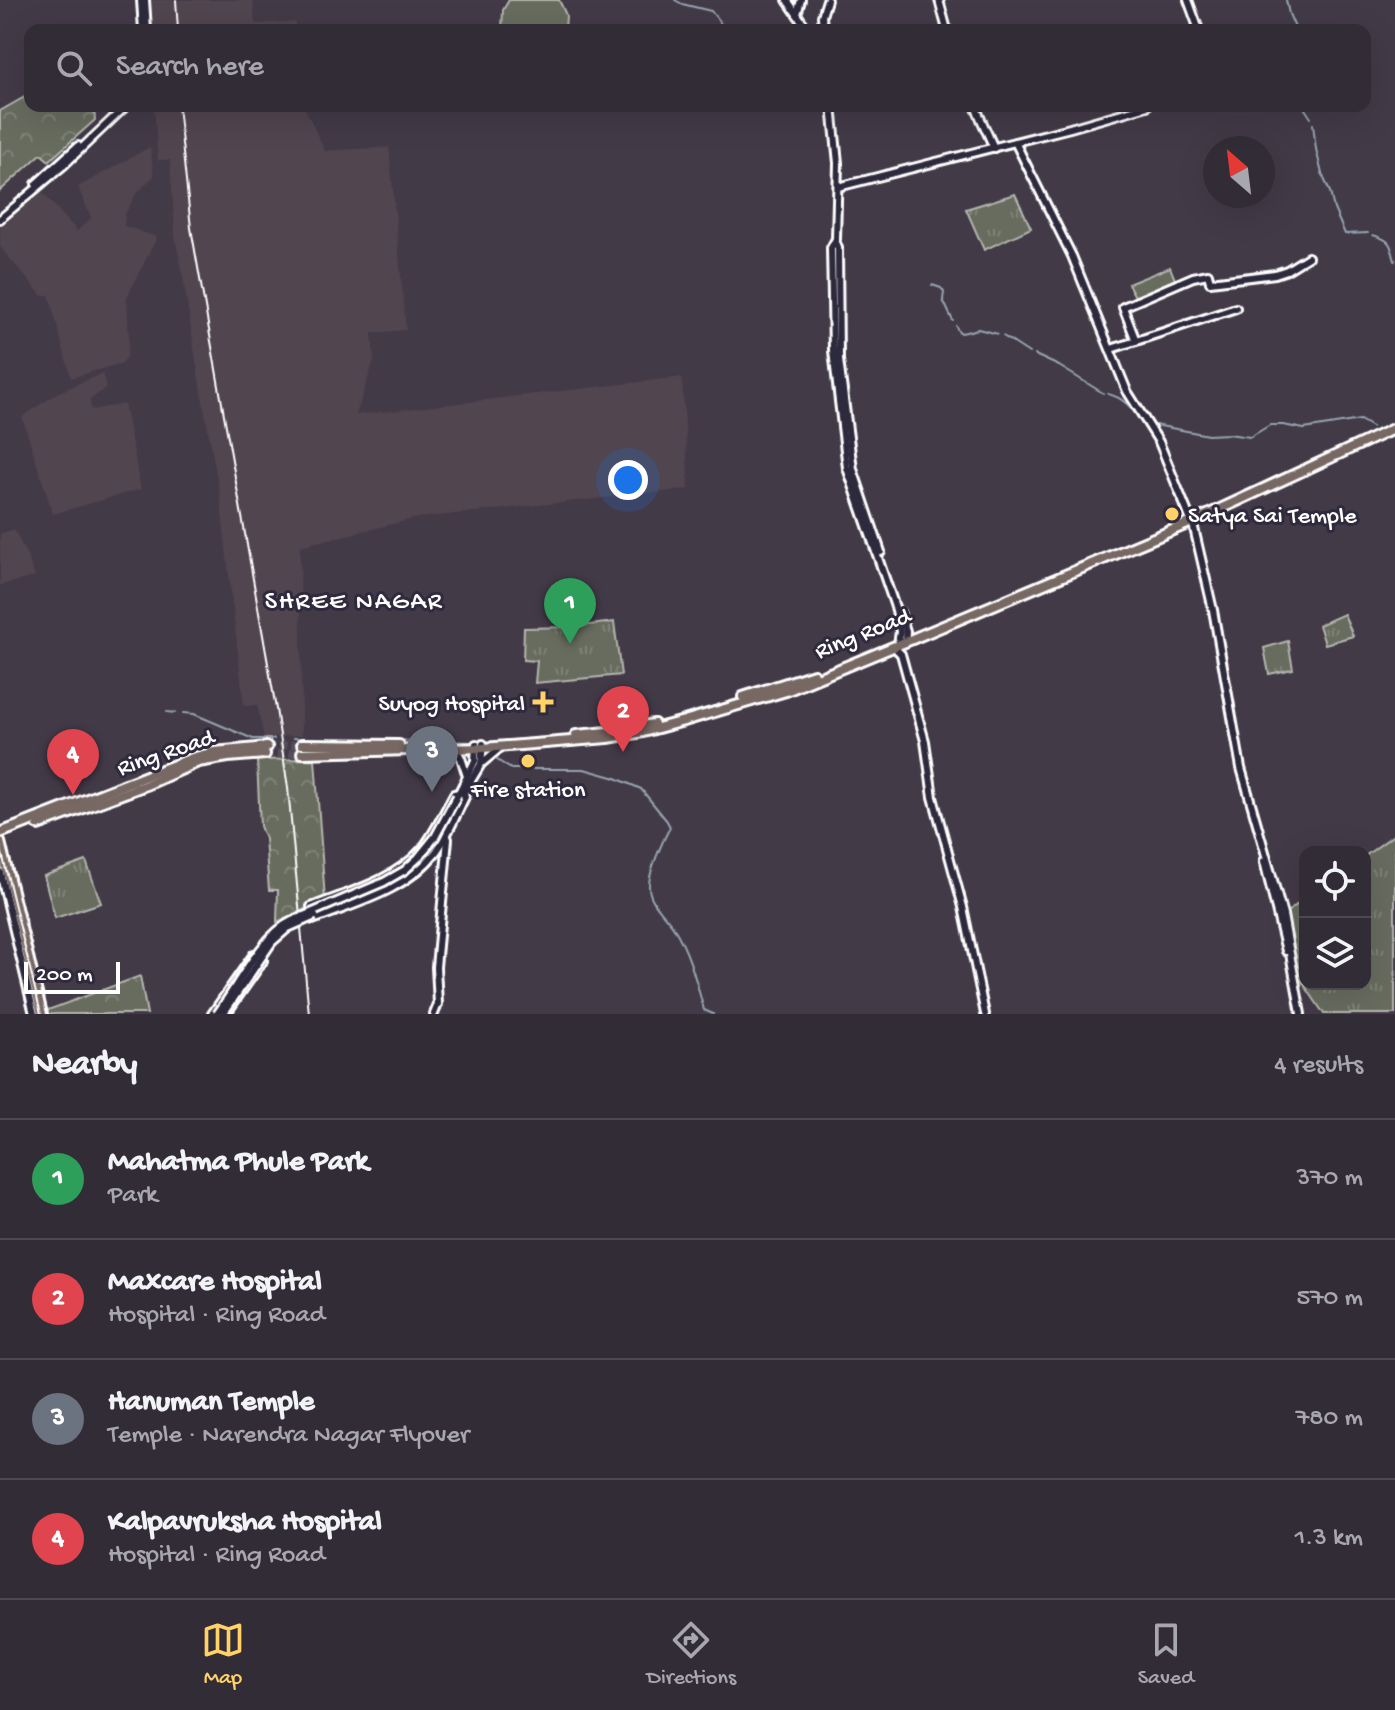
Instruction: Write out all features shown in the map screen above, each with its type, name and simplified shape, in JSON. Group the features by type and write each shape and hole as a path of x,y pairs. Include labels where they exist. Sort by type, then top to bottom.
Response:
{"highway":[{"name":"Ring Road","path":"902,641 790,682 659,723 608,732 480,746 456,749 326,752 305,747 384,746 480,746 502,746 608,738 643,732 786,691 1130,543 1190,523 1395,426"},
{"name":"Ring Road","path":"1,835 195,757 214,752 266,750"},
{"path":"1,835 39,1014"},
{"path":"0,858 39,1014"}],"street":[{"path":"143,0 145,24"},
{"path":"787,0 804,24"},
{"path":"797,14 801,0"},
{"path":"823,24 827,0"},
{"path":"939,0 945,24"},
{"path":"1188,0 1197,24"},
{"path":"0,217 118,112"},
{"path":"833,112 837,143 834,243 838,247 839,360 853,469 905,626 902,641 925,741 933,797 963,907 985,1014"},
{"path":"978,112 994,148"},
{"path":"838,187 1125,112"},
{"path":"1015,142 1073,267 1125,392 1157,443 1190,523"},
{"path":"1052,221 1072,256 1133,402 1159,442 1190,523 1213,610 1241,768 1283,915 1299,1014"},
{"path":"1136,341 1123,307 1193,277 1208,274 1210,282 1275,274 1308,257"},
{"path":"1111,349 1236,308"},
{"path":"480,746 481,764"},
{"path":"225,1014 281,932 379,889 408,872 421,860 435,843 480,746"},
{"path":"214,1014 278,929 384,882 418,858 435,837 481,764 502,746"},
{"path":"456,749 467,776"},
{"path":"454,794 460,794 465,797 446,834 435,852 406,881 313,920 311,907 403,867 423,848 454,794"},
{"path":"434,1014 438,1004 436,967 446,834"},
{"path":"1,835 40,999 39,1014"},
{"path":"0,872 29,990 39,1014"},
{"path":"214,1014 252,954 263,959 225,1014"}],"shaded area":[{"path":"149,0 253,0 255,24 151,24"},
{"path":"295,22 295,24 255,24"},
{"path":"154,112 307,112 325,151 389,147 406,330 372,333 374,360 356,415 682,377 689,489 418,518 300,546 302,735 264,738 257,705 244,706 220,495 175,236 170,160 158,160"},
{"path":"150,147 154,176 136,194 125,214 124,226 157,237 127,297 127,357 122,363 71,378 49,295 42,296 0,247 0,227 41,191 77,231 91,218 78,187"},
{"path":"103,373 106,388 90,400 91,410 124,404 141,489 53,514 22,417 57,393"},
{"path":"14,529 35,577 0,585 0,534"}],"green space":[{"path":"509,0 559,0 566,15 565,24 502,24 503,10"},
{"path":"24,97 24,112 94,112 95,120 49,161 41,154 0,191 0,111"},
{"path":"1015,194 1031,228 984,250 966,209"},
{"path":"1170,267 1176,282 1137,300 1128,284"},
{"path":"1344,614 1353,636 1325,644 1319,625"},
{"path":"614,622 621,675 535,683 537,661 523,660 524,628"},
{"path":"1288,641 1293,669 1269,674 1264,648"},
{"path":"315,759 325,900 277,922 278,890 269,890 265,839 260,826 257,760"},
{"path":"1395,834 1395,1014 1324,1014 1308,990 1371,990 1371,852"},
{"path":"86,861 101,903 55,918 44,876"},
{"path":"1299,903 1299,977 1297,974 1287,912"},
{"path":"140,976 147,1014 46,1014 45,1011"}],"waterway":[{"path":"675,0 711,11 721,24"},
{"path":"1286,0 1293,24"},
{"path":"1307,112 1311,118"},
{"path":"1313,124 1322,174 1345,234 1368,233"},
{"path":"1373,235 1389,244 1395,261"},
{"path":"932,285 944,292 943,300 953,321"},
{"path":"956,326 962,333 978,329 998,334"},
{"path":"1003,336 1029,353"},
{"path":"1035,355 1103,393"},
{"path":"1108,394 1124,401 1141,422"},
{"path":"1155,425 1208,435 1250,437 1270,425 1304,429 1360,420 1372,427"},
{"path":"1389,438 1395,435"},
{"path":"167,712 175,713"},
{"path":"183,713 194,714 253,739 274,739"},
{"path":"293,738 475,742"},
{"path":"494,758 511,769 584,769 641,789 670,827 654,864 649,891 684,948 704,1010 713,1014"}],"tunnel":[{"path":"267,747 302,744"},
{"path":"265,754 302,753"}],"railway":[{"path":"176,0 178,24"},
{"path":"179,112 191,228 288,788 309,1014"},
{"path":"0,845 41,1014"}],"place":[{"name":"Satya Sai Temple","path":"1172,514"},
{"name":"Mahatma Phule Park","path":"570,644"},
{"name":"Suyog Hospital","path":"543,702"},
{"name":"Maxcare Hospital","path":"623,752"},
{"name":"Fire station","path":"528,761"},
{"name":"Hanuman Temple","path":"432,792"},
{"name":"Kalpavruksha Hospital","path":"73,795"}],"district":[{"name":"SHREE NAGAR","path":"354,599"}]}
